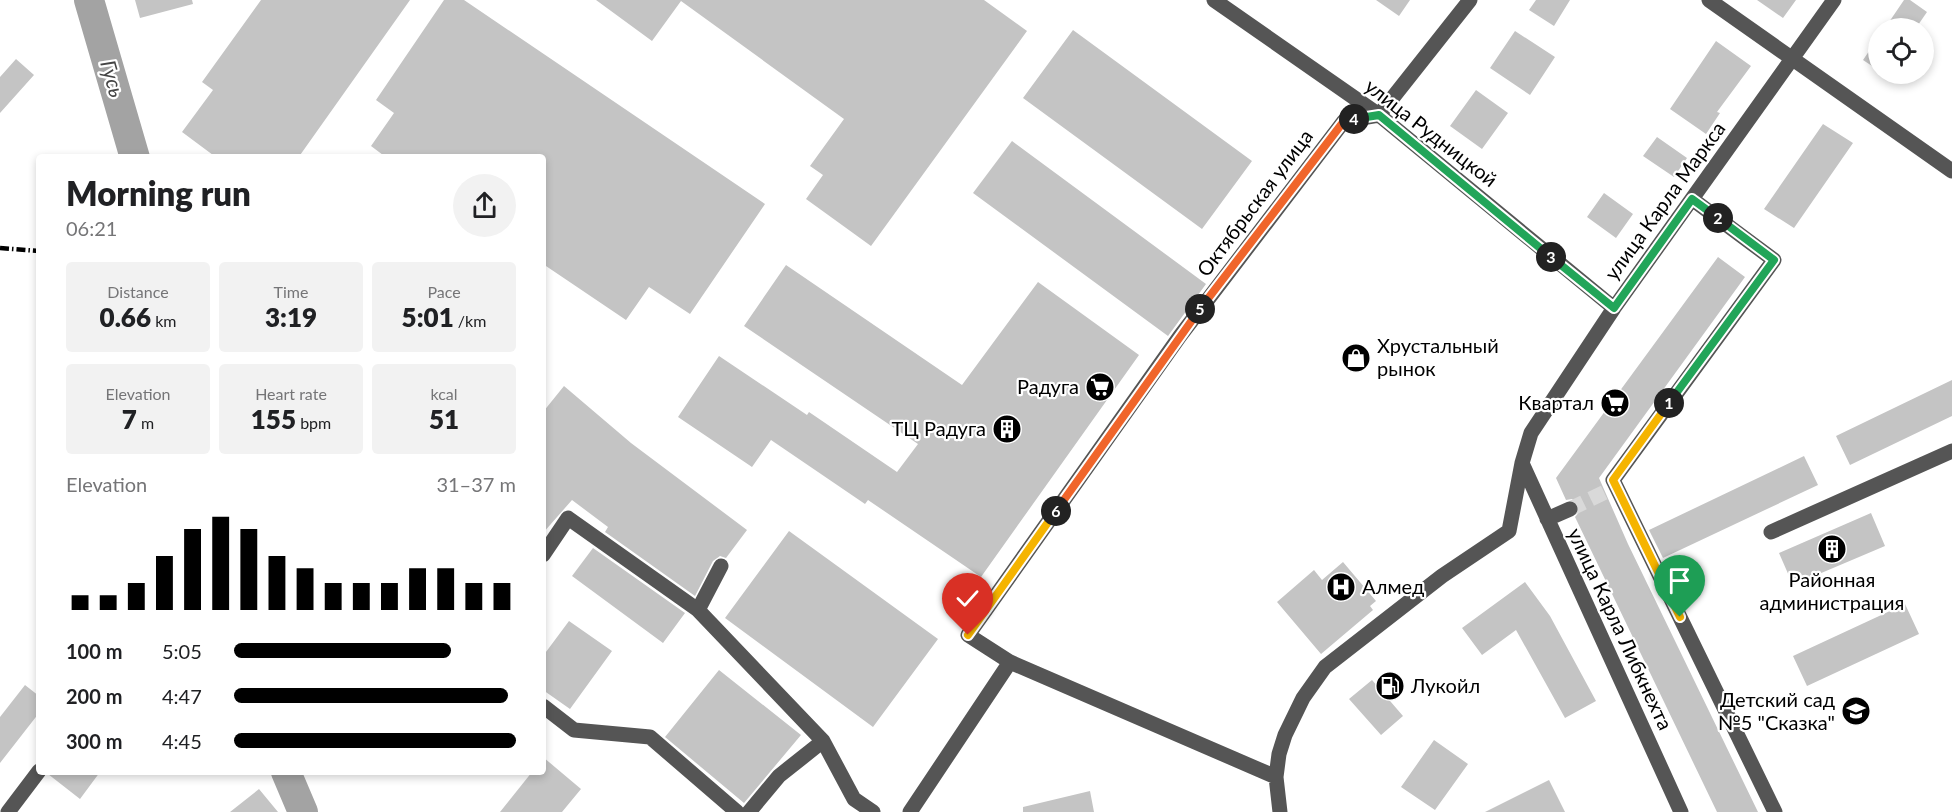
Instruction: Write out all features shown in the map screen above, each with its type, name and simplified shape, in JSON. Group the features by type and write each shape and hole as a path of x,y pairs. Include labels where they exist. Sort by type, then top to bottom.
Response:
{"street":[{"name":"улица Рудницкой","path":"1214,0 1379,115 1614,308"},
{"path":"1379,115 1470,0"},
{"path":"1709,0 1952,171"},
{"name":"улица Карла Маркса","path":"1280,812 1276,777 1279,754 1294,715 1325,667 1442,576 1509,531 1522,463 1531,433 1614,308 1834,0"},
{"name":"Октябрьская улица","path":"1010,662 968,635 1180,336 1344,121 1379,115"},
{"path":"1692,199 1774,260 1613,480 1610,490 1775,812"},
{"path":"1771,532 1952,451"},
{"name":"улица Карла Либкнехта","path":"1522,463 1681,812"},
{"path":"1547,519 1570,508"},
{"path":"546,551 568,518 698,610 823,741 854,799 873,812"},
{"path":"698,610 721,567"},
{"path":"910,812 1010,662 1276,777"},
{"path":"546,708 574,730 650,737 737,812"},
{"path":"749,812 779,776 823,741"},
{"path":"8,812 36,775"}],"building":[{"path":"135,0 192,0 193,4 140,18"},
{"path":"261,0 410,0 301,154 212,154 182,132 213,90 202,82"},
{"path":"444,0 464,0 765,204 690,314 649,287 626,320 546,266 546,154 382,154 371,146 394,113 376,100"},
{"path":"596,0 984,0 1027,31 871,246 806,199 823,175 810,166 844,119 681,1 652,41"},
{"path":"1376,0 1410,0 1399,16"},
{"path":"1536,0 1570,0 1554,26 1529,10"},
{"path":"1757,0 1796,0 1783,18"},
{"path":"1904,0 1910,0 1927,12 1923,18 1892,18"},
{"path":"1073,30 1252,161 1202,229 1023,98"},
{"path":"1515,31 1555,57 1530,95 1490,68"},
{"path":"1716,41 1751,66 1717,112 1720,113 1706,134 1670,109"},
{"path":"1868,53 1868,63 1863,60"},
{"path":"16,59 34,75 0,113 0,77"},
{"path":"1476,90 1508,113 1482,149 1450,126"},
{"path":"1823,124 1853,143 1794,228 1764,209"},
{"path":"1657,137 1687,158 1674,177 1643,156"},
{"path":"1012,141 1206,284 1168,336 973,193"},
{"path":"1604,193 1633,214 1616,238 1587,217"},
{"path":"1718,257 1745,277 1599,478 1628,544 1758,812 1717,812 1575,517 1580,511 1579,505 1572,499 1566,500 1556,478"},
{"path":"786,265 962,385 1038,282 1139,355 981,577 868,500 865,504 771,440 752,467 678,417 719,356 807,415 809,412 897,472 918,444 744,326"},
{"path":"1952,380 1952,416 1850,465 1836,436"},
{"path":"564,386 631,443 747,530 726,558 720,556 713,561 695,596 605,532 608,527 572,500 546,530 546,408"},
{"path":"1804,456 1818,485 1663,558 1649,530"},
{"name":"Районная администрация","path":"1871,513 1885,546 1793,585 1779,553"},
{"path":"789,531 938,639 873,727 725,618"},
{"path":"593,548 685,613 663,643 572,576"},
{"path":"1343,562 1376,601 1370,606 1373,610 1321,654 1277,602 1314,570 1322,580"},
{"path":"1525,582 1550,616 1596,701 1565,718 1516,630 1482,655 1462,628"},
{"path":"1905,604 1919,634 1807,686 1793,656"},
{"path":"569,621 612,651 570,709 546,692 546,652"},
{"path":"719,670 801,735 744,803 665,737"},
{"path":"1372,680 1403,716 1381,735 1349,699"},
{"path":"25,685 36,694 36,717 0,763 0,717"},
{"path":"1434,740 1468,764 1435,810 1401,787"},
{"path":"546,760 581,789 562,812 500,812 530,775 546,775"},
{"path":"49,775 98,775 80,799"},
{"path":"1549,780 1565,812 1485,812"},
{"path":"259,789 278,812 230,812"},
{"path":"1090,791 1094,812 1023,812 1023,807"}],"waterway":[{"name":"Гусь","path":"89,0 134,154"},
{"name":"Гусь","path":"287,775 303,812"}],"tunnel":[{"path":"1570,509 1605,492"}],"railway":[{"path":"0,248 36,251"}],"place":[{"name":"Хрустальный рынок","path":"1356,358"},
{"name":"Радуга","path":"1100,387"},
{"name":"Квартал","path":"1615,403"},
{"name":"ТЦ Радуга","path":"1007,429"},
{"name":"Районная администрация","path":"1832,549"},
{"name":"Алмед","path":"1341,587"},
{"name":"Лукойл","path":"1390,686"},
{"name":"Детский сад №5 \"Сказка\"","path":"1856,711"}],"route":[{"path":"968,635 1180,336 1344,121 1379,115 1614,308 1692,199 1774,260 1613,480 1680,617"}]}
